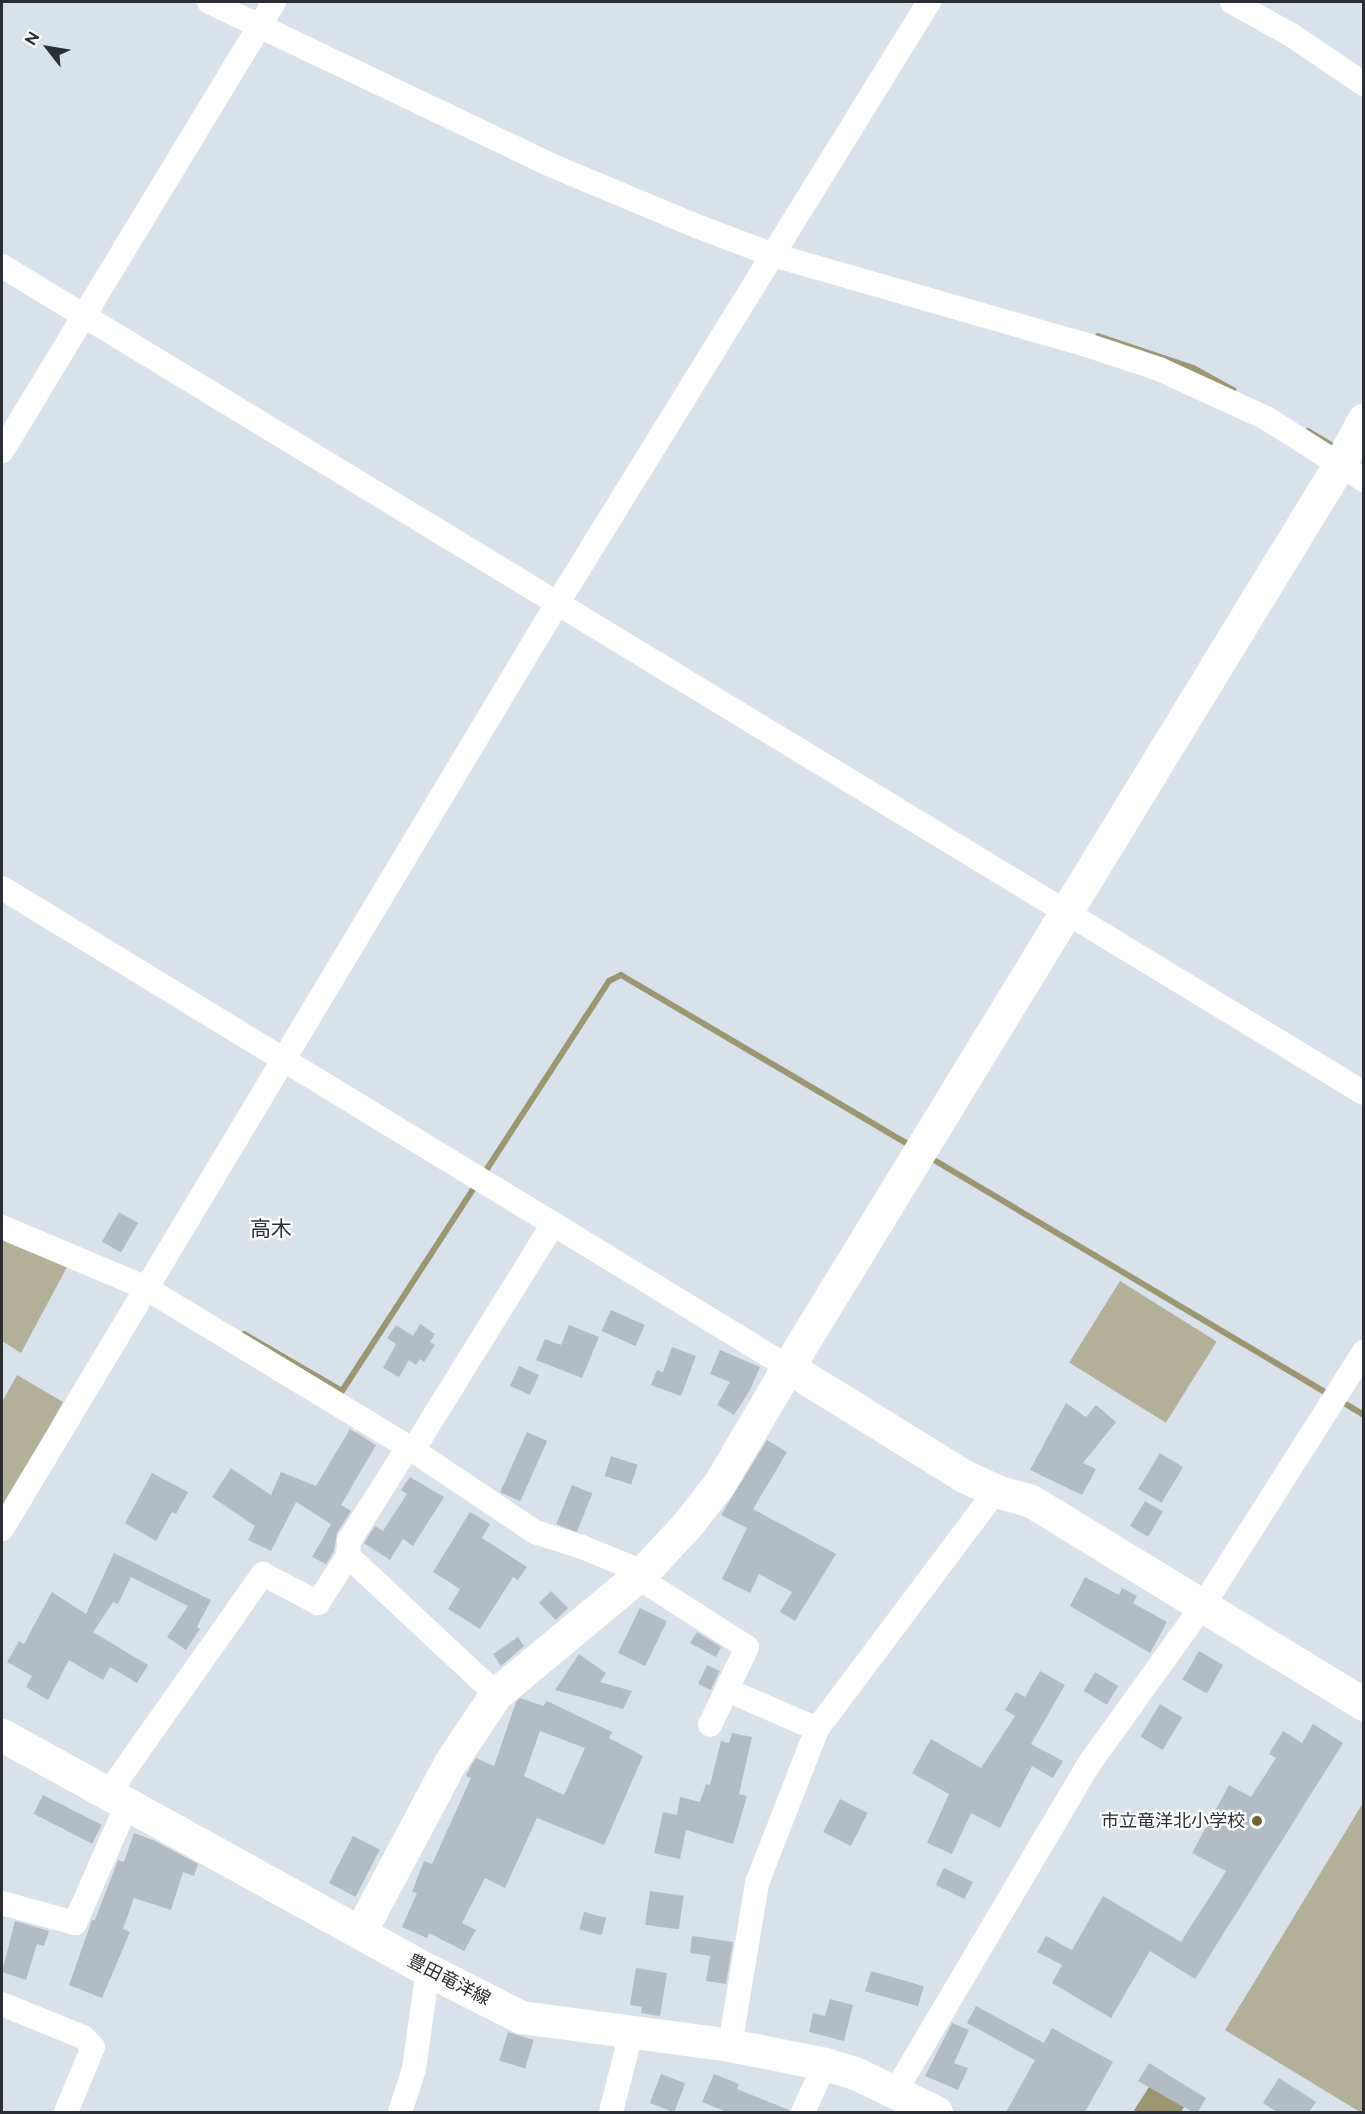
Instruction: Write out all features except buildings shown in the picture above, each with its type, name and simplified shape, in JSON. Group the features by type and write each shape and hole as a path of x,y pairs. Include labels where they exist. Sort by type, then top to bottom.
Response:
{"street":[{"path":"209,2 553,166 773,255 1084,344 1159,369 1266,418 1351,473"},
{"path":"2,451 274,2"},
{"path":"5,1515 283,1060 557,604 929,2"},
{"path":"1232,2 1293,36 1364,84"},
{"path":"2,266 1364,1093"},
{"path":"360,1932 450,1762 496,1694 640,1574 686,1526 719,1484 1066,913 1351,473 1364,419"},
{"path":"2,888 962,1475 996,1491 1031,1501 1364,1704"},
{"path":"2,1905 75,1923 119,1797 263,1574 318,1603 348,1556 349,1541 411,1449 552,1224"},
{"path":"2,1227 144,1287 411,1449 535,1532 582,1547 640,1574 747,1647 710,1725"},
{"path":"895,2092 1089,1764 1202,1607 1364,1352"},
{"path":"730,2045 757,1883 816,1729 996,1491"},
{"path":"348,1556 496,1694"},
{"path":"726,1690 816,1729"},
{"name":"豊田竜洋線","path":"2,1735 119,1797 428,1970 521,2017 730,2045 825,2064 855,2073 936,2112"},
{"path":"400,2112 414,2069 428,1970"},
{"path":"2,2004 83,2037 93,2047 66,2112"},
{"path":"611,2112 631,2033"},
{"path":"803,2112 825,2064"}],"shaded area":[{"path":"2,1239 67,1267 21,1353 2,1341"},
{"path":"1120,1281 1217,1341 1166,1423 1069,1362"},
{"path":"17,1375 63,1402 5,1507 2,1505 2,1402"},
{"path":"1363,1803 1364,2112 1360,2112 1225,2030"},
{"path":"1149,2087 1184,2107 1181,2112 1133,2112"}],"waterway":[{"path":"1098,336 1193,368 1233,390"},
{"path":"1308,431 1338,449"},
{"path":"483,1175 609,981 621,975 913,1147"},
{"path":"929,1157 1330,1395"},
{"path":"244,1334 342,1391 477,1183"},
{"path":"1339,1400 1364,1415"}],"place":[{"name":"市立竜洋北小学校","path":"1257,1821"}],"district":[{"name":"高木","path":"271,1229"}]}
